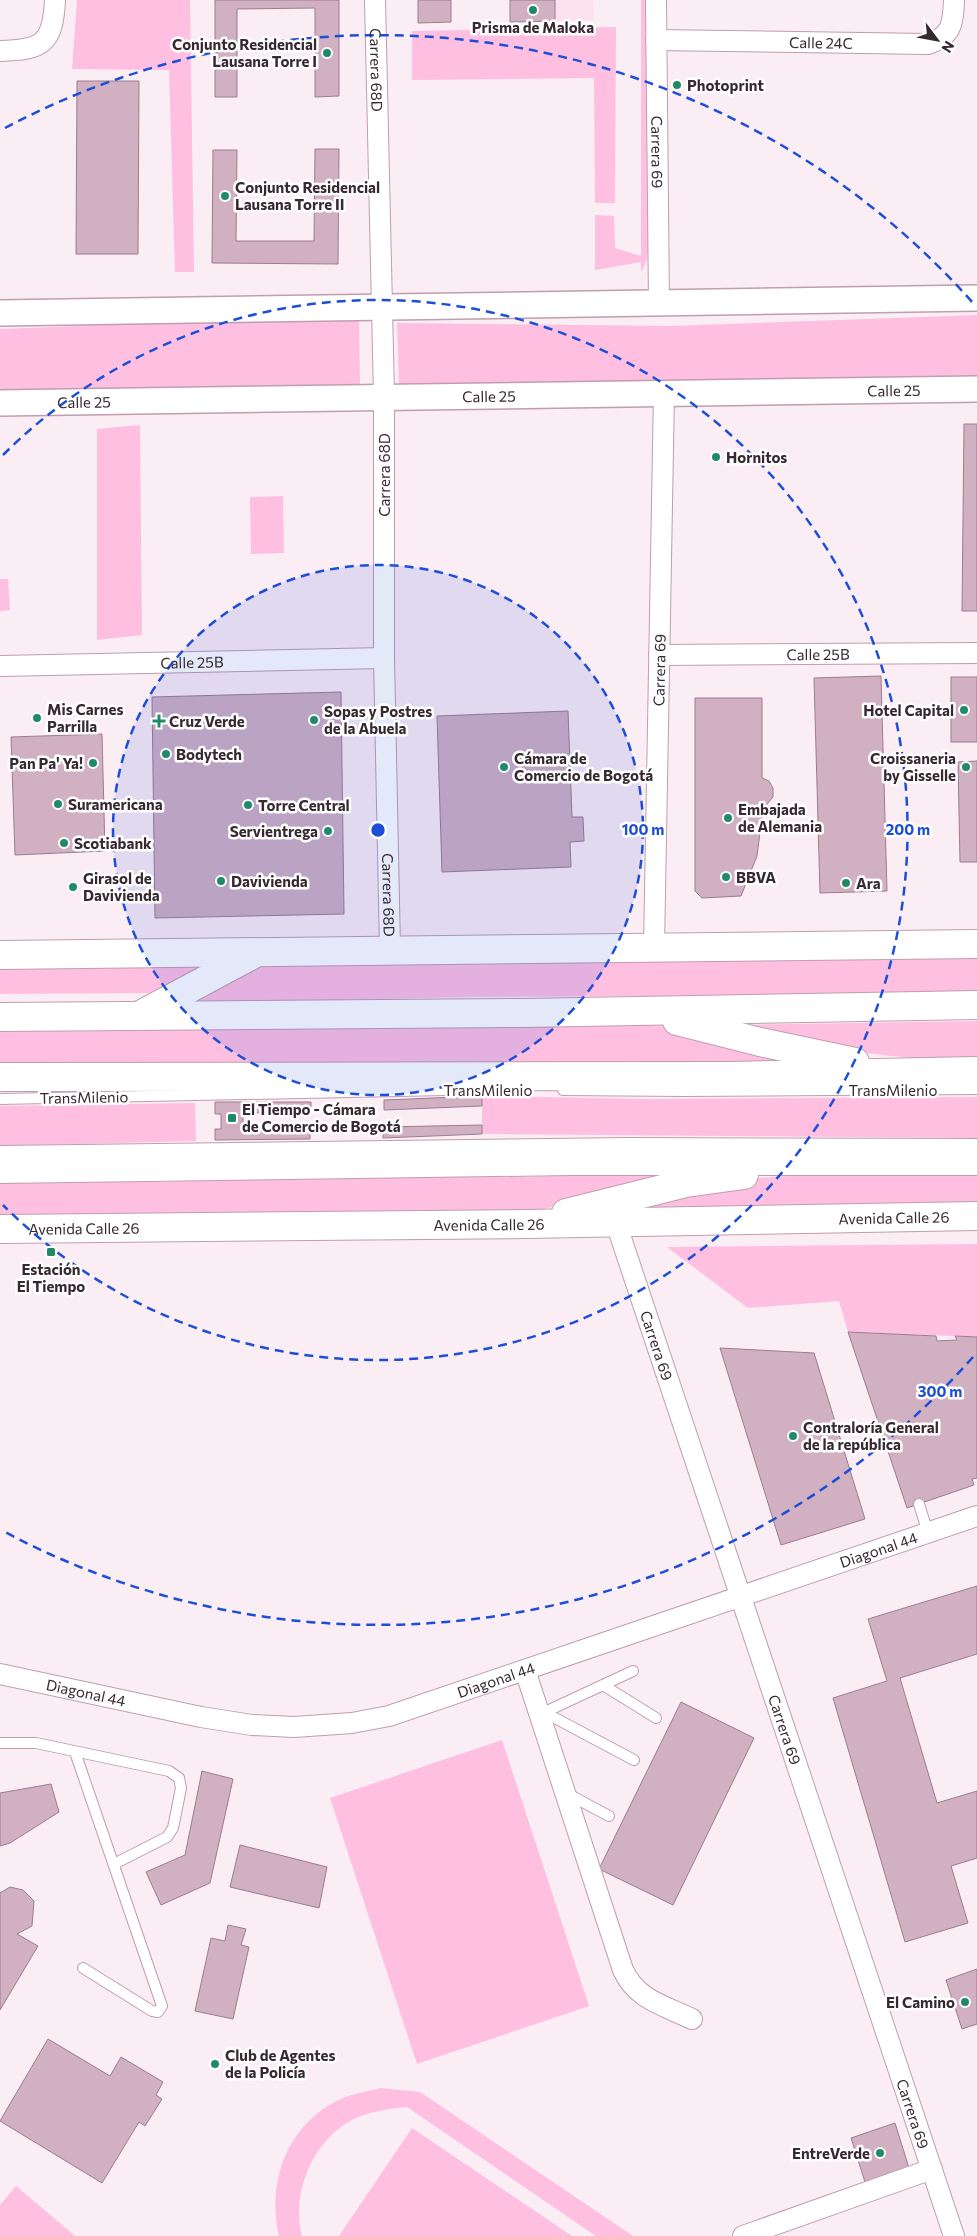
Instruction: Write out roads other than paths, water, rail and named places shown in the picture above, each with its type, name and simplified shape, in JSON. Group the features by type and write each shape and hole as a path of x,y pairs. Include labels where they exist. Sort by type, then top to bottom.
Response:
{"main road":[{"path":"0,955 977,944"},
{"path":"137,1017 257,952"},
{"path":"0,1016 137,1017 636,1012 977,1005"},
{"path":"636,1012 846,1061 938,1072"},
{"path":"0,1077 712,1076 977,1071"},
{"path":"0,1169 571,1161 977,1161"},
{"path":"526,1224 686,1183 850,1162"},
{"name":"Avenida Calle 26","path":"0,1229 616,1223 977,1216"}],"street":[{"path":"0,51 22,51 38,47 47,40 54,19 55,0"},
{"name":"Carrera 68D","path":"376,0 384,396 384,658 390,950"},
{"name":"Carrera 69","path":"656,0 659,304"},
{"name":"Calle 24C","path":"656,40 928,44 938,41 947,33 953,21 954,0"},
{"path":"0,313 977,298"},
{"name":"Calle 25","path":"0,403 977,389"},
{"name":"Carrera 69","path":"654,948 664,393"},
{"name":"Calle 25B","path":"659,655 977,653"},
{"name":"Calle 25B","path":"0,666 384,658"},
{"name":"Carrera 69","path":"616,1223 954,2236"},
{"name":"Diagonal 44","path":"0,1674 201,1717 252,1725 294,1728 352,1723 389,1716 739,1595 977,1516"},
{"path":"525,1670 541,1710 565,1792 631,1986 644,1996 692,2019"},
{"path":"743,2236 932,2170"}],"lane":[{"name":"TransMilenio","path":"550,1090 977,1089"},
{"name":"TransMilenio","path":"0,1099 454,1090"},
{"path":"0,1151 629,1143 977,1144"},
{"path":"919,1504 928,1533"},
{"path":"541,1710 633,1671"},
{"path":"603,1685 656,1718"},
{"path":"541,1710 634,1760"},
{"path":"0,1743 36,1743 169,1772 179,1778 181,1788 173,1828 167,1837 114,1864"},
{"path":"75,1752 162,2006 158,2012 152,2010 84,1968"},
{"path":"565,1792 609,1816"}],"place":[{"name":"Prisma de Maloka","path":"533,10"},
{"name":"Conjunto Residencial Lausana Torre I","path":"327,53"},
{"name":"Photoprint","path":"677,85"},
{"name":"Conjunto Residencial Lausana Torre II","path":"225,196"},
{"name":"Hornitos","path":"716,457"},
{"name":"Hotel Capital","path":"964,710"},
{"name":"Mis Carnes Parrilla","path":"37,718"},
{"name":"Sopas y Postres de la Abuela","path":"314,720"},
{"name":"Cruz Verde","path":"159,721"},
{"name":"Bodytech","path":"166,754"},
{"name":"Pan Pa' Ya!","path":"93,763"},
{"name":"Cámara de Comercio de Bogotá","path":"504,767"},
{"name":"Croissaneria by Gisselle","path":"966,767"},
{"name":"Suramericana","path":"58,804"},
{"name":"Torre Central","path":"248,805"},
{"name":"Embajada de Alemania","path":"728,818"},
{"name":"Servientrega","path":"328,831"},
{"name":"Scotiabank","path":"64,843"},
{"name":"BBVA","path":"726,877"},
{"name":"Davivienda","path":"221,881"},
{"name":"Ara","path":"846,883"},
{"name":"Girasol de Davivienda","path":"73,887"},
{"name":"El Tiempo - Cámara de Comercio de Bogotá","path":"232,1118"},
{"name":"Estación El Tiempo","path":"51,1252"},
{"name":"Contraloría General de la república","path":"793,1436"},
{"name":"El Camino","path":"965,2002"},
{"name":"Club de Agentes de la Policía","path":"215,2064"},
{"name":"EntreVerde","path":"880,2153"}]}
